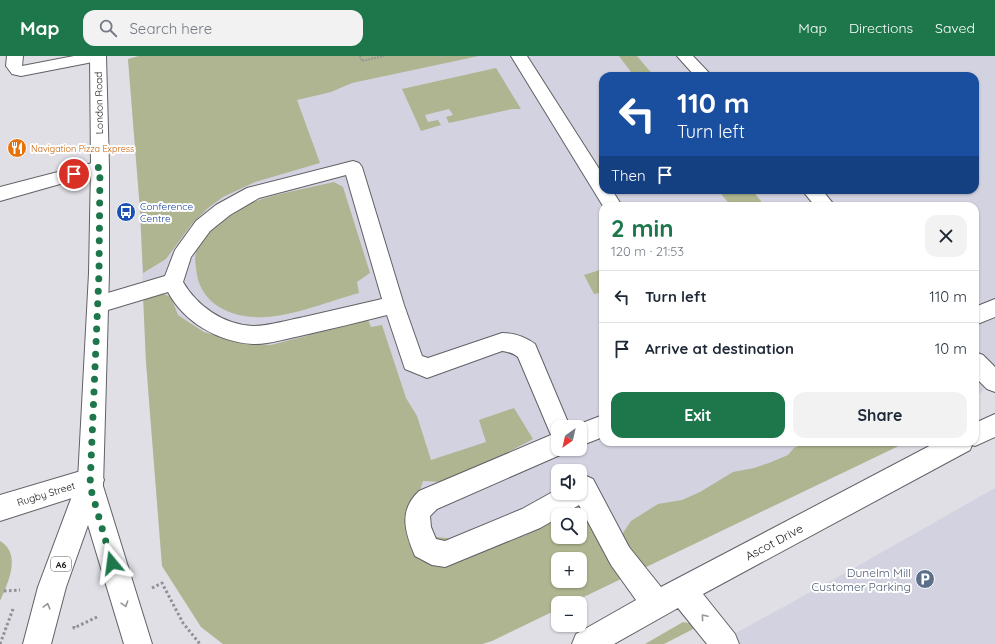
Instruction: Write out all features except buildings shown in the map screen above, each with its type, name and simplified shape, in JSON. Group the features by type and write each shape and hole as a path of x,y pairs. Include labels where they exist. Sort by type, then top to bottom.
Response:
{"main road":[{"path":"16,56 14,66 17,71 21,71 98,56"},
{"name":"London Road","path":"98,56 100,167 98,304 91,483 116,578 138,644"},
{"path":"520,56 599,183"},
{"path":"685,56 700,72"},
{"path":"0,194 100,167"},
{"path":"394,305 287,330 254,334 225,329 199,315 182,298 173,282 182,255 203,226 222,210 253,193 353,167 394,305 413,362 419,366 427,368 502,342 511,342 520,345 527,351 555,420"},
{"path":"815,194 822,202"},
{"path":"98,304 173,282"},
{"path":"979,314 995,308"},
{"path":"979,366 995,382"},
{"path":"979,433 995,425"},
{"path":"587,432 599,428"},
{"name":"Ascot Drive","path":"586,644 681,591 953,446"},
{"path":"551,447 428,500 420,507 416,517 424,547 432,552 445,554 532,519 564,500"},
{"name":"London Road","path":"37,644 52,587 91,483"},
{"name":"Rugby Street","path":"0,508 91,483"},
{"path":"587,494 620,556 657,605"},
{"path":"681,591 706,619 725,644"}],"path":[{"path":"360,56 362,61 384,56"},
{"path":"17,596 20,590"},
{"path":"0,644 15,603"}],"shaded area":[{"path":"139,56 995,56 995,379 979,394 979,202 599,202 599,446 899,446 586,596 551,596 551,612 492,641 482,644 223,644 201,627 162,566 146,362 140,210 128,59"},
{"name":"Dunelm Mill Customer Parking","path":"995,488 995,644 716,644 854,568"}],"green space":[{"path":"139,56 479,56 352,83 331,92 297,100 320,163 255,182 223,197 208,208 191,225 166,259 143,273 140,210 128,59"},
{"path":"619,56 637,56 651,72 631,72"},
{"path":"496,68 521,109 512,109 449,123 446,117 453,115 449,109 425,115 428,122 438,120 441,125 421,131 402,89"},
{"path":"334,182 343,187 370,273 357,282 359,293 301,311 266,317 253,317 229,312 210,300 203,291 198,280 195,263 196,253 206,237 226,215 252,202"},
{"path":"721,194 755,194 762,202 728,202"},
{"path":"599,270 599,293 594,294 584,275"},
{"path":"161,293 171,297 178,315 204,332 246,344 271,345 368,320 371,327 382,325 406,398 417,416 431,460 486,442 479,420 514,408 533,439 503,455 489,474 443,482 423,481 409,523 431,535 442,538 463,538 516,530 524,536 551,518 551,544 587,544 587,508 567,508 584,501 621,536 631,521 658,504 682,500 700,492 733,472 754,468 788,455 798,446 899,446 586,596 551,596 551,612 492,641 482,644 223,644 201,627 162,566 146,362 143,296"},
{"path":"0,541 7,547 12,561 9,578 0,601"},
{"path":"683,622 701,625 664,644 645,644"}],"place":[{"name":"Navigation Pizza Express","path":"17,148"},
{"name":"Conference Centre","path":"126,212"},
{"name":"Dunelm Mill Customer Parking","path":"925,579"}],"route":[{"path":"74,174 100,167 99,273 90,486 112,563"}]}
